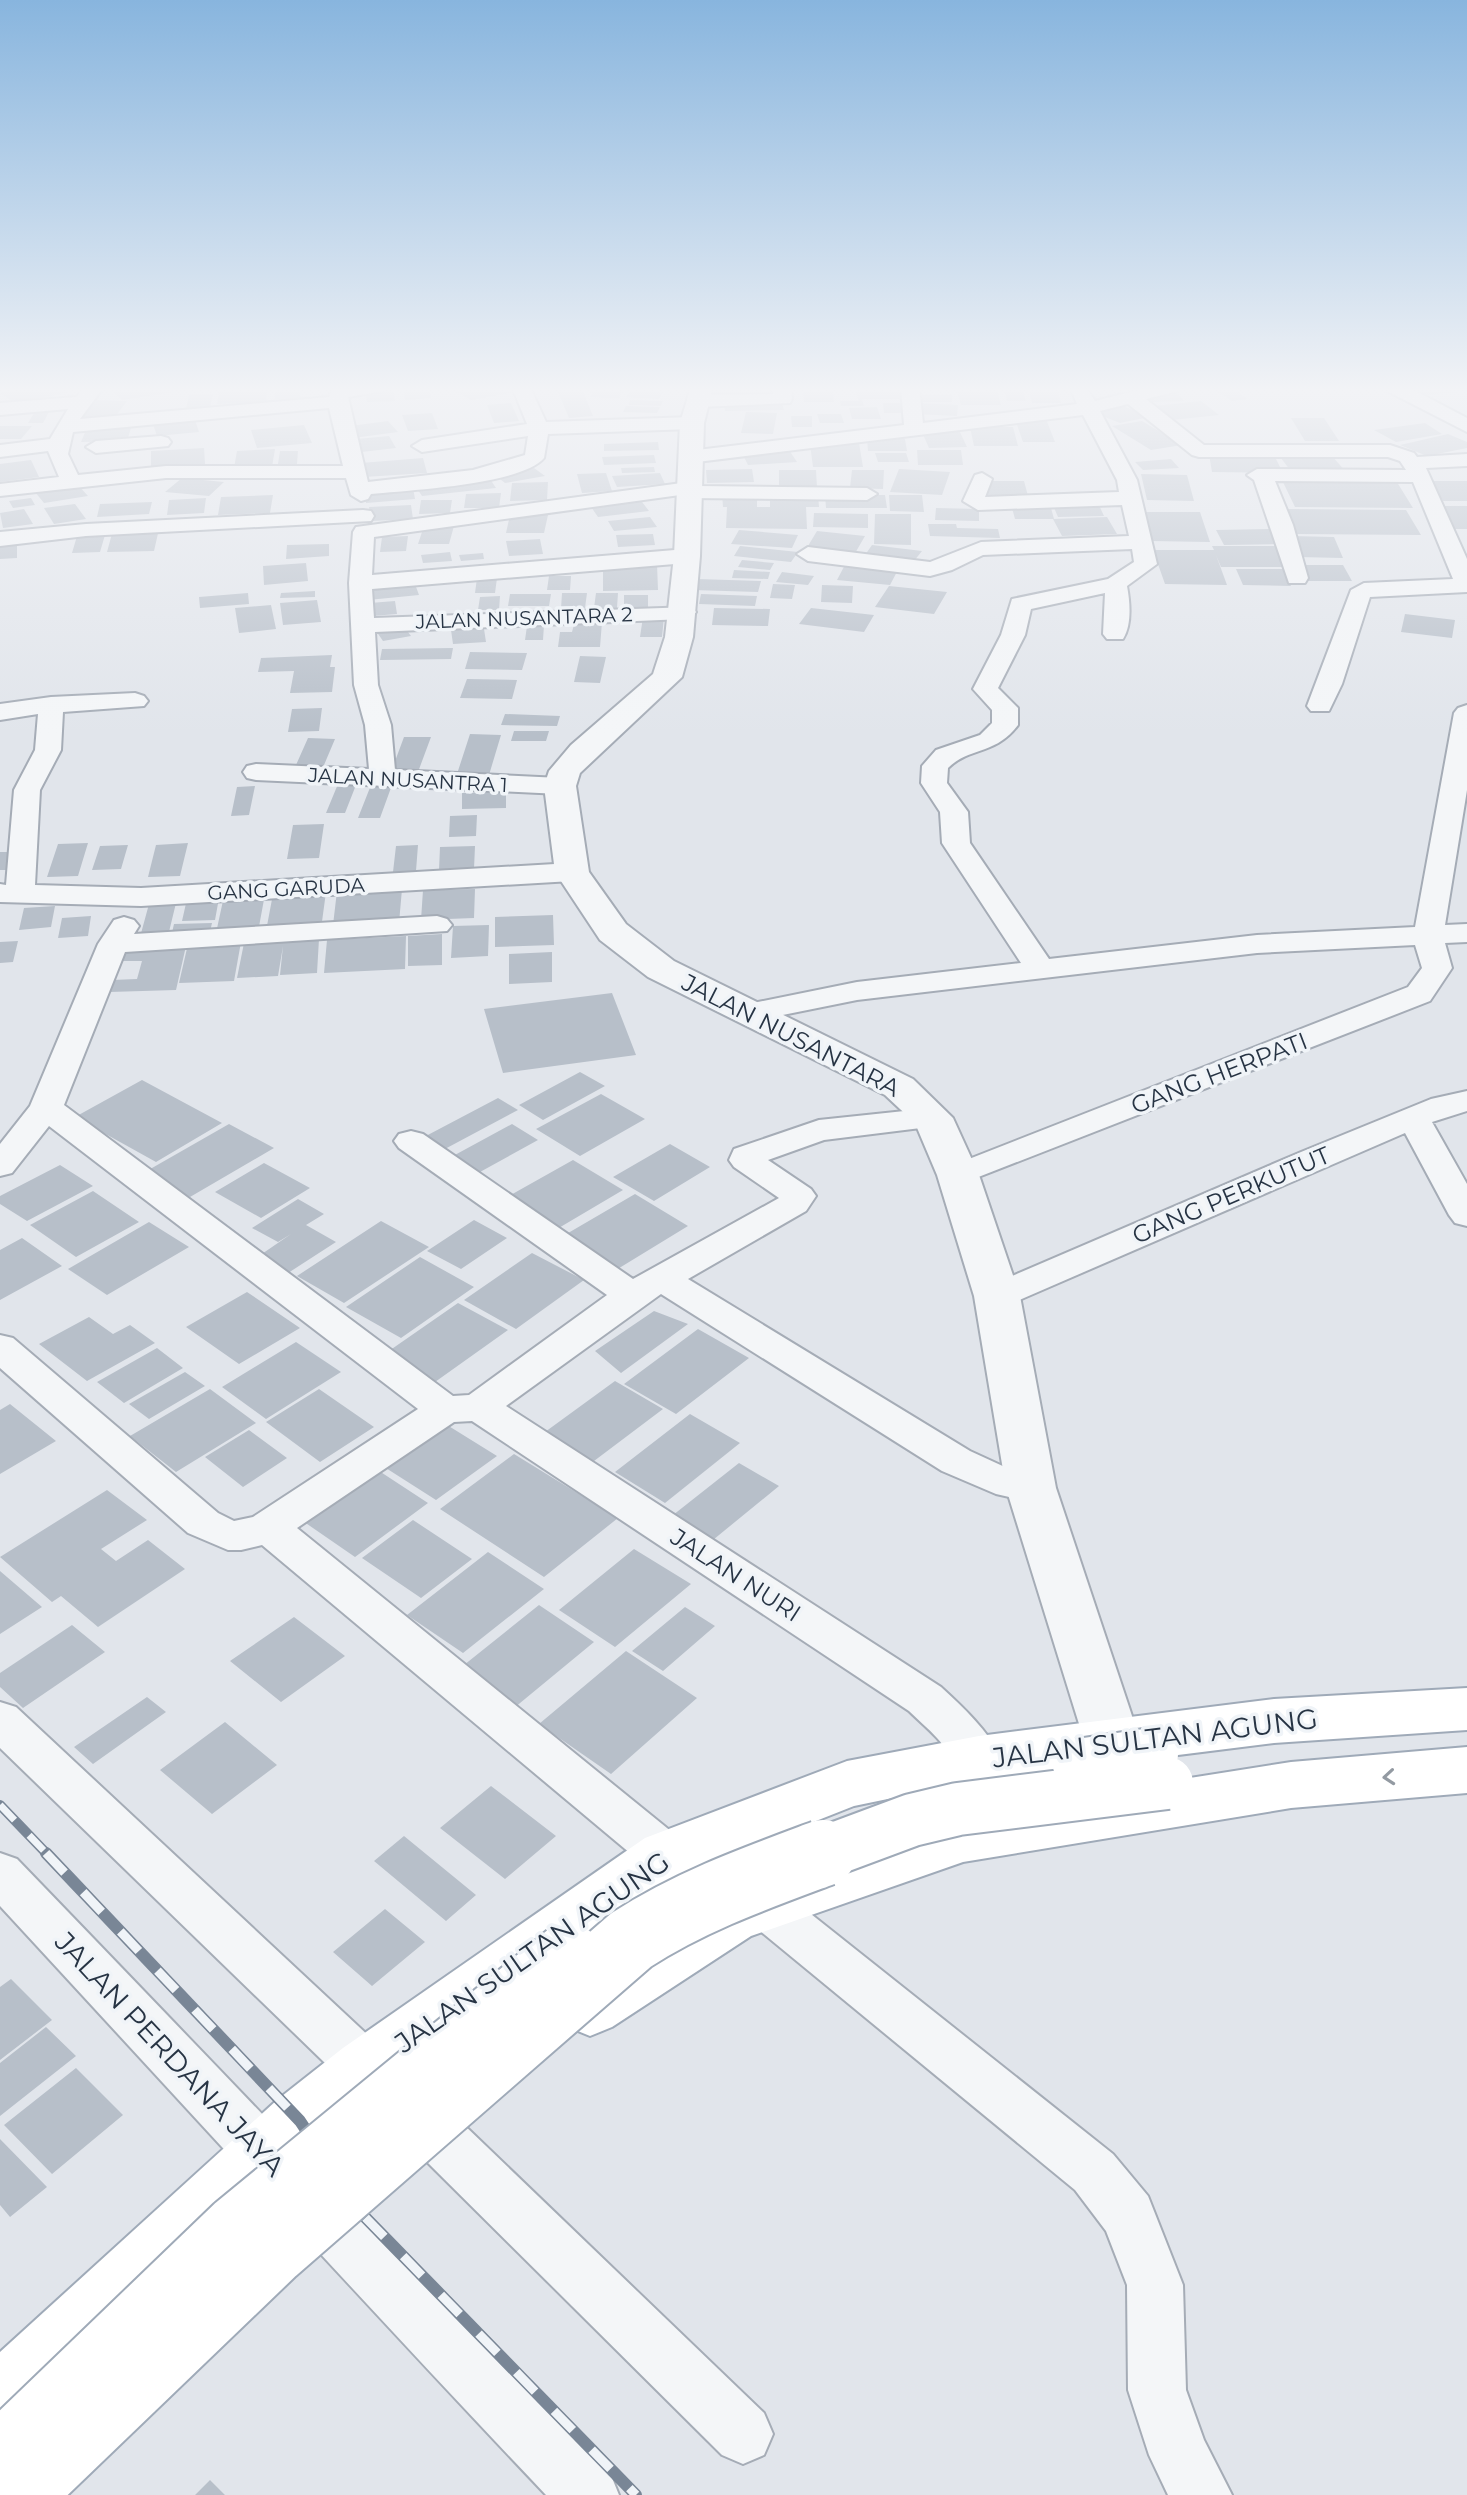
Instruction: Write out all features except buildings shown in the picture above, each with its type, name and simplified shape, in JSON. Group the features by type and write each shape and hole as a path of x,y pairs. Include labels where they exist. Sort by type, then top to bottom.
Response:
{"main road":[{"name":"JALAN SULTAN AGUNG","path":"0,2401 300,2121 366,2068 666,1855 847,1784 979,1758 1144,1759 1274,1721 1467,1709"},
{"path":"0,2456 237,2228 599,1930 647,1895 691,1875 901,1797 945,1786 1144,1759 1245,1774 1291,1785"},
{"path":"20,2495 274,2251 631,1940 670,1915 714,1894 912,1820 1144,1759"},
{"path":"61,2495 132,2417 338,2236 442,2140 550,2033 730,1918 962,1838 1291,1785 1467,1770"},
{"path":"65,2341 132,2417"}],"street":[{"path":"361,503 364,524 360,583 366,685 378,725 383,779"},
{"path":"0,539 76,530 364,524 560,503"},
{"path":"560,786 565,771 582,752 667,677 684,612 688,503"},
{"path":"1040,969 956,843 954,812 934,783 935,766 945,756 989,740 1005,725 1005,708 985,689 1013,635 1020,604 1115,584 1146,564 1132,503"},
{"path":"1273,503 1297,578"},
{"path":"1320,706 1359,595 1364,590 1467,585 1432,503"},
{"path":"808,554 930,569 949,566 966,553 981,549 1141,542"},
{"path":"360,583 687,556"},
{"path":"1115,584 1118,599 1115,634"},
{"name":"JALAN NUSANTARA 2","path":"364,625 684,612"},
{"path":"0,712 51,705 135,701"},
{"path":"10,892 27,790 48,750 51,705"},
{"path":"1428,937 1467,713"},
{"name":"JALAN NUSANTRA 1","path":"256,772 560,786"},
{"name":"JALAN NUSANTARA","path":"560,786 572,872 613,932 661,969 899,1087 933,1118 958,1175 997,1296 1031,1488 1144,1759"},
{"name":"GANG GARUDA","path":"10,892 141,897 572,872"},
{"path":"0,1166 46,1108 113,944 141,897"},
{"path":"113,944 437,925"},
{"path":"748,1013 857,991 1257,944 1467,933"},
{"name":"GANG HERPATI","path":"958,1175 1419,994 1437,968 1428,937"},
{"name":"GANG PERKUTUT","path":"997,1296 1313,1159 1443,1106 1467,1101"},
{"name":"JALAN NURI","path":"46,1108 462,1409 925,1699 953,1725 979,1758"},
{"path":"0,1347 203,1523 224,1536 242,1536 268,1527 462,1409 647,1287 794,1204 799,1196 792,1189 746,1160 746,1156 819,1130 933,1118"},
{"path":"1414,1119 1467,1215"},
{"path":"411,1141 647,1287 956,1461 996,1480 1031,1488"},
{"path":"268,1527 666,1855"},
{"path":"0,1720 442,2140 743,2434"},
{"name":"JALAN PERDANA JAYA","path":"0,1873 266,2155 338,2236 588,2495"},
{"path":"765,1906 1094,2172 1128,2215 1155,2285 1157,2390 1179,2455 1201,2495"}],"railway":[{"path":"0,1805 48,1855"},
{"path":"46,1853 300,2121 361,2213 636,2495"}]}
